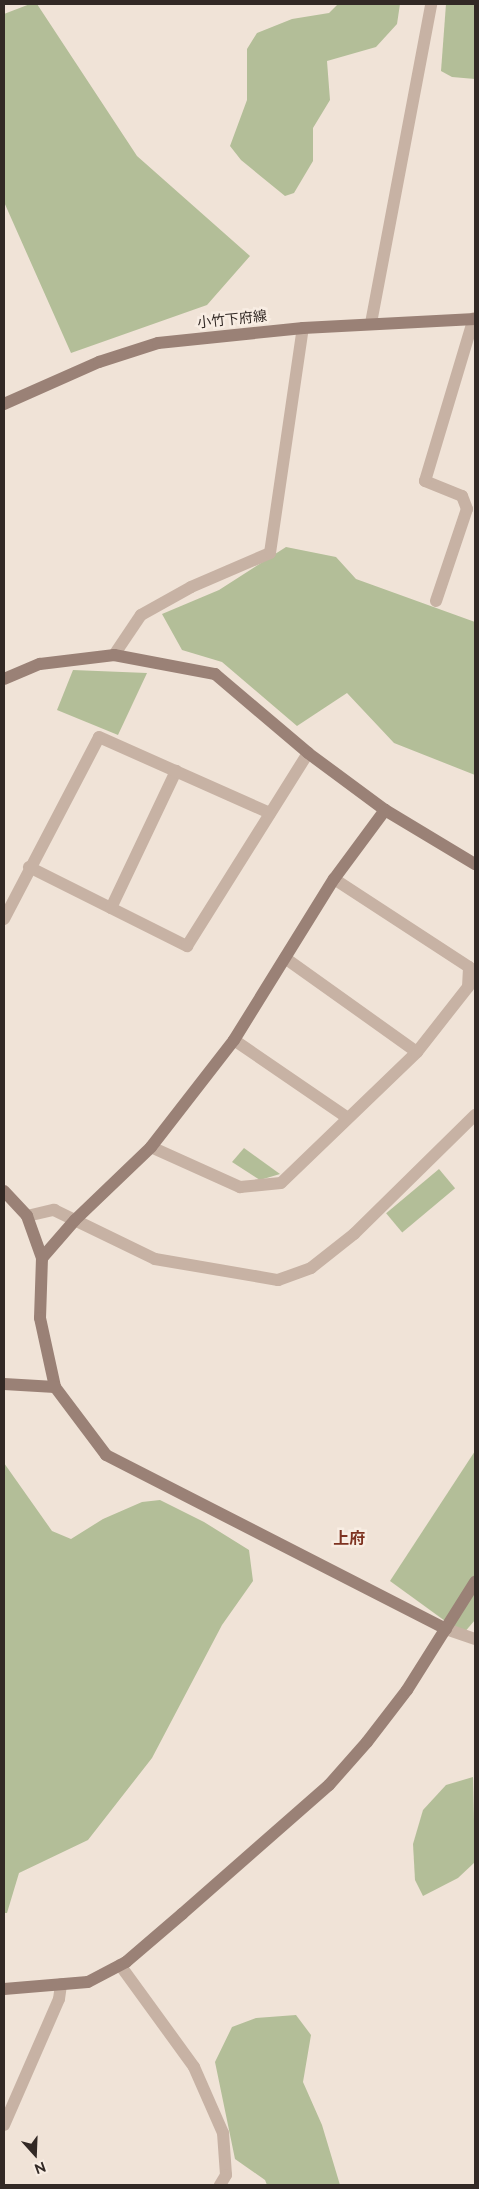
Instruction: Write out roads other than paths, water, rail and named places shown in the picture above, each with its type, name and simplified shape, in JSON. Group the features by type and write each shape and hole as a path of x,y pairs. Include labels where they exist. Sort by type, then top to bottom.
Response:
{"street":[{"path":"371,322 431,4"},
{"path":"436,601 467,509 462,496 425,481 474,318"},
{"name":"小竹下府線","path":"4,404 99,362 158,343 371,322 474,318"},
{"path":"114,655 141,616 191,587 270,553 302,328"},
{"path":"4,678 40,664 114,655 215,674 308,753 384,810 475,864"},
{"path":"4,919 29,867 100,738 270,813"},
{"path":"29,867 186,946 308,753"},
{"path":"111,908 176,771"},
{"path":"42,1258 75,1220 151,1148 234,1040 334,879 384,810"},
{"path":"151,1148 240,1186 281,1183 417,1052 468,987 469,966 334,879"},
{"path":"285,958 417,1052"},
{"path":"234,1040 348,1118"},
{"path":"26,1216 54,1210 155,1259 278,1280 311,1268 354,1234 475,1114"},
{"path":"4,1191 26,1216 42,1258 40,1318 55,1387 106,1454 446,1629 475,1639"},
{"path":"4,1384 55,1387"},
{"path":"4,1989 88,1982 120,1965 329,1785 367,1742 407,1690 475,1582"},
{"path":"120,1965 194,2067 223,2133 226,2175 220,2185"},
{"path":"4,2125 59,1999 61,1984"}],"district":[{"name":"上府","path":"349,1539"}]}
